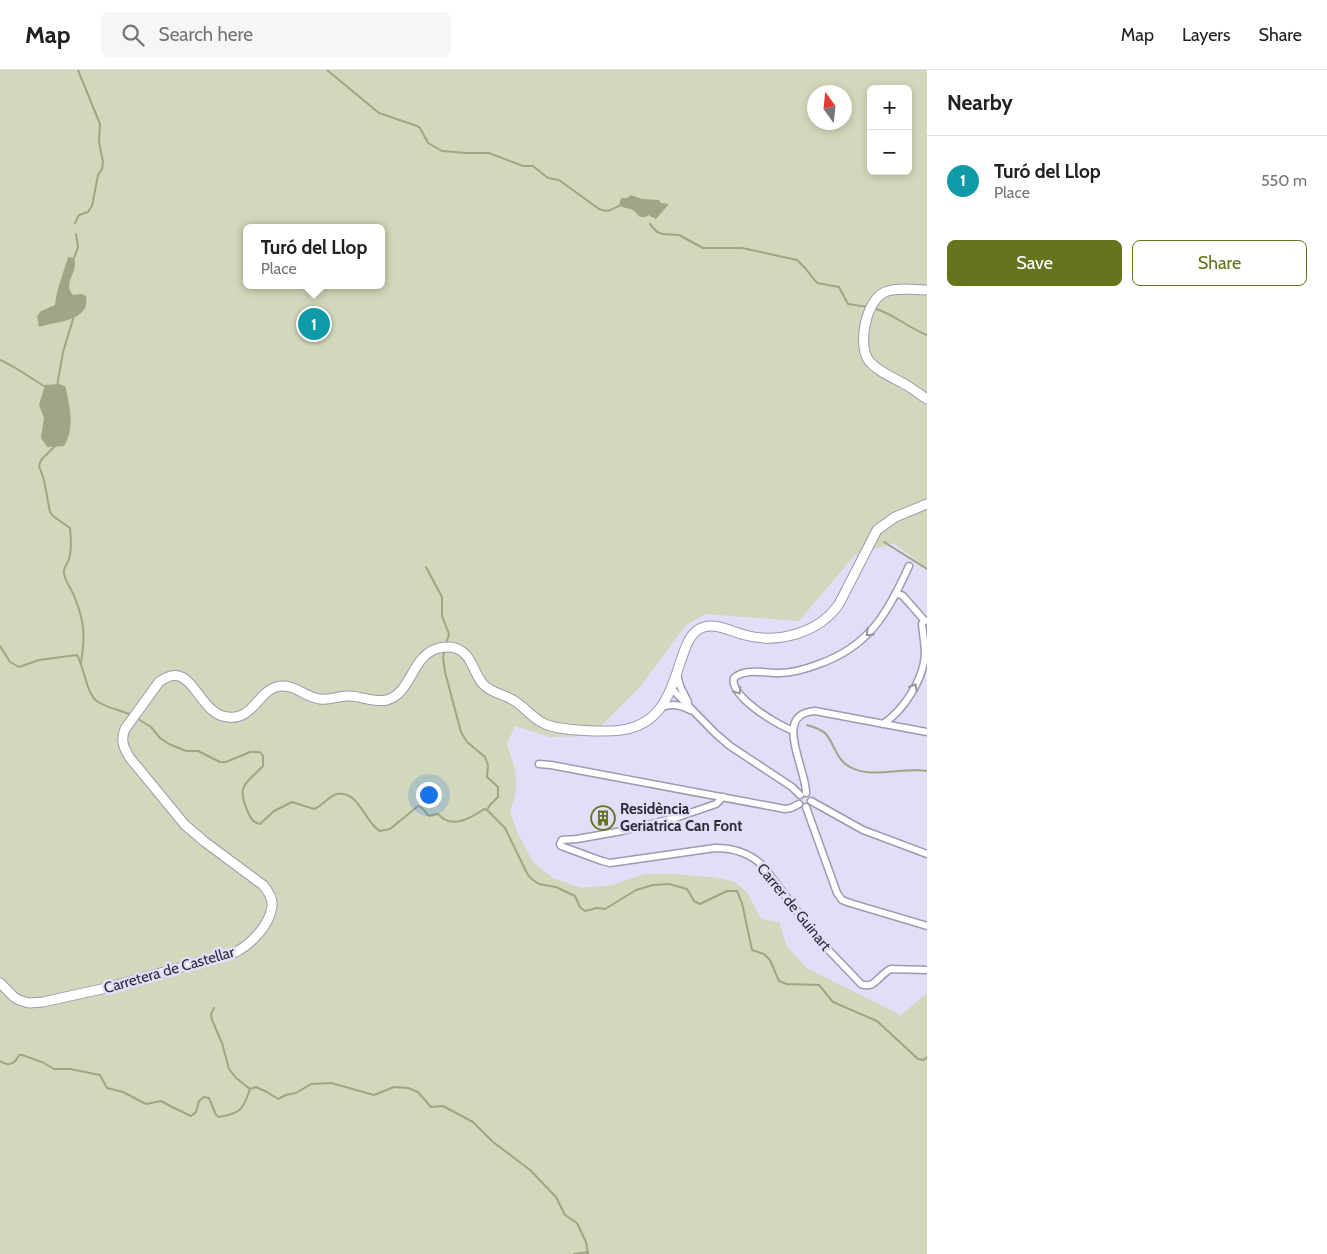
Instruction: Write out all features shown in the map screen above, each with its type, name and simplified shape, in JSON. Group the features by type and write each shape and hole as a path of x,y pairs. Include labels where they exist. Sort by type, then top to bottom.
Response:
{"street":[{"path":"927,290 891,290 874,299 864,333 863,346 866,356 877,368 927,399"},
{"name":"Carretera de Castellar","path":"0,982 14,997 28,1003 43,1002 106,988 236,952 247,945 267,920 272,907 268,891 255,878 185,825 127,753 123,742 123,733 159,682 166,677 174,676 187,680 211,711 219,716 231,718 244,715 270,690 283,686 294,688 321,699 348,696 381,701 394,697 400,693 422,658 438,648 448,647 459,650 467,656 487,688 512,700 546,725 586,730 627,729 648,720 662,707 689,640 701,627 715,626 748,636 770,638 801,632 820,624 839,604 877,530 895,517 927,504"},
{"path":"792,730 784,727 746,701 734,685 734,678 745,672 790,672 807,668 838,656 855,646 877,625 909,566"},
{"path":"883,724 897,712 906,700 920,673 925,657 922,624 925,621 903,596 896,592"},
{"path":"677,673 684,696 694,711"},
{"path":"671,688 730,746 810,797 811,801 863,830 927,854"},
{"path":"662,707 668,704 678,705 694,711"},
{"path":"798,804 797,800 803,794 804,778 792,730 798,717 815,711 927,732"},
{"path":"539,764 785,809 798,804"},
{"name":"Carrer de Guinart","path":"723,797 716,804 675,818 613,832 562,840 560,844 602,861 610,862 715,848 726,848 744,852 764,866 819,940 861,984 873,985 886,971 891,969 927,970"},
{"path":"798,804 801,807 806,807 811,801"},
{"path":"806,807 833,884 840,897 850,903 927,926"}],"shaded area":[{"path":"0,70 927,70 927,569 894,543 855,555 799,621 705,614 685,626 641,686 591,736 550,737 515,726 507,744 516,777 515,792 510,811 517,832 533,862 553,878 581,888 613,885 644,874 677,874 733,881 747,892 761,919 779,922 787,947 808,969 901,1015 927,993 927,1254 0,1254"},
{"path":"631,195 642,199 659,200 661,203 669,204 656,219 648,215 640,217 633,210 619,206 621,198 627,198"},
{"path":"68,257 74,258 75,263 69,286 70,290 73,295 81,294 86,296 86,305 78,316 39,327 37,316 41,311 55,305"},
{"path":"59,384 65,386 66,389 71,418 70,433 64,446 47,447 41,438 44,418 39,405 45,385"}],"waterway":[{"path":"75,223 79,215 88,212 92,206 98,175 102,169 103,162 99,142 100,124 78,70"},
{"path":"327,70 379,113 420,128 428,143 442,151 489,153 523,166 533,166 548,178 559,180 599,209 608,211 621,205"},
{"path":"650,224 657,232 679,235 703,248 742,248 797,260 817,283 839,287 848,304 868,307"},
{"path":"74,258 78,247 76,234"},
{"path":"873,308 887,313 927,335"},
{"path":"57,386 63,352 74,316"},
{"path":"0,360 44,386"},
{"path":"55,446 41,460 39,466 44,480 50,512 70,528 71,552 64,573 74,595 82,623 83,645 81,663"},
{"path":"884,542 927,569"},
{"path":"426,567 442,597 442,616 449,634 446,644"},
{"path":"0,646 10,662 19,667 39,660 77,655 88,687 94,698 102,704 131,715"},
{"path":"445,649 443,657 445,672 461,732 467,742 485,757 488,765 487,777 498,787 498,797 487,810 505,828 528,875 533,880 539,884 556,887 575,896 580,907 585,911 597,908 605,909 636,890 653,885 669,884 687,889 694,901 700,904 727,891 737,891 742,903 752,950 764,954 770,960 779,981 787,984 819,985 833,1002 877,1021 918,1059 924,1060 927,1057"},
{"path":"138,719 151,727 160,738 169,744 186,751 198,751 220,762 226,762 250,752 260,752 263,756 263,766 243,789 244,801 250,817 253,821 260,824 274,811 292,802 314,809 337,794 345,794 351,797 380,831 390,829 418,806 429,816 438,814 444,819 454,822 470,817 484,809 487,810"},
{"path":"807,725 825,733 839,756 850,767 867,772 927,771"},
{"path":"214,1008 211,1014 212,1020 222,1043 229,1069 236,1078 250,1089"},
{"path":"0,1061 11,1064 19,1055 22,1055 42,1062 54,1069 70,1069 100,1075 107,1088 123,1092 146,1104 161,1101 191,1116 196,1112 199,1101 204,1097 209,1098 216,1115 219,1117 233,1114 243,1106 250,1089 256,1087 278,1099 296,1093 311,1084 331,1083 374,1095 394,1087 408,1088 418,1092 431,1107 443,1106 473,1122 493,1142 530,1170 556,1197 565,1215 577,1223 586,1242 588,1254"},
{"path":"574,1254 588,1252"}],"place":[{"name":"Turó del Llop","path":"314,324"},
{"name":"Residència Geriatrica Can Font","path":"603,818"}]}
